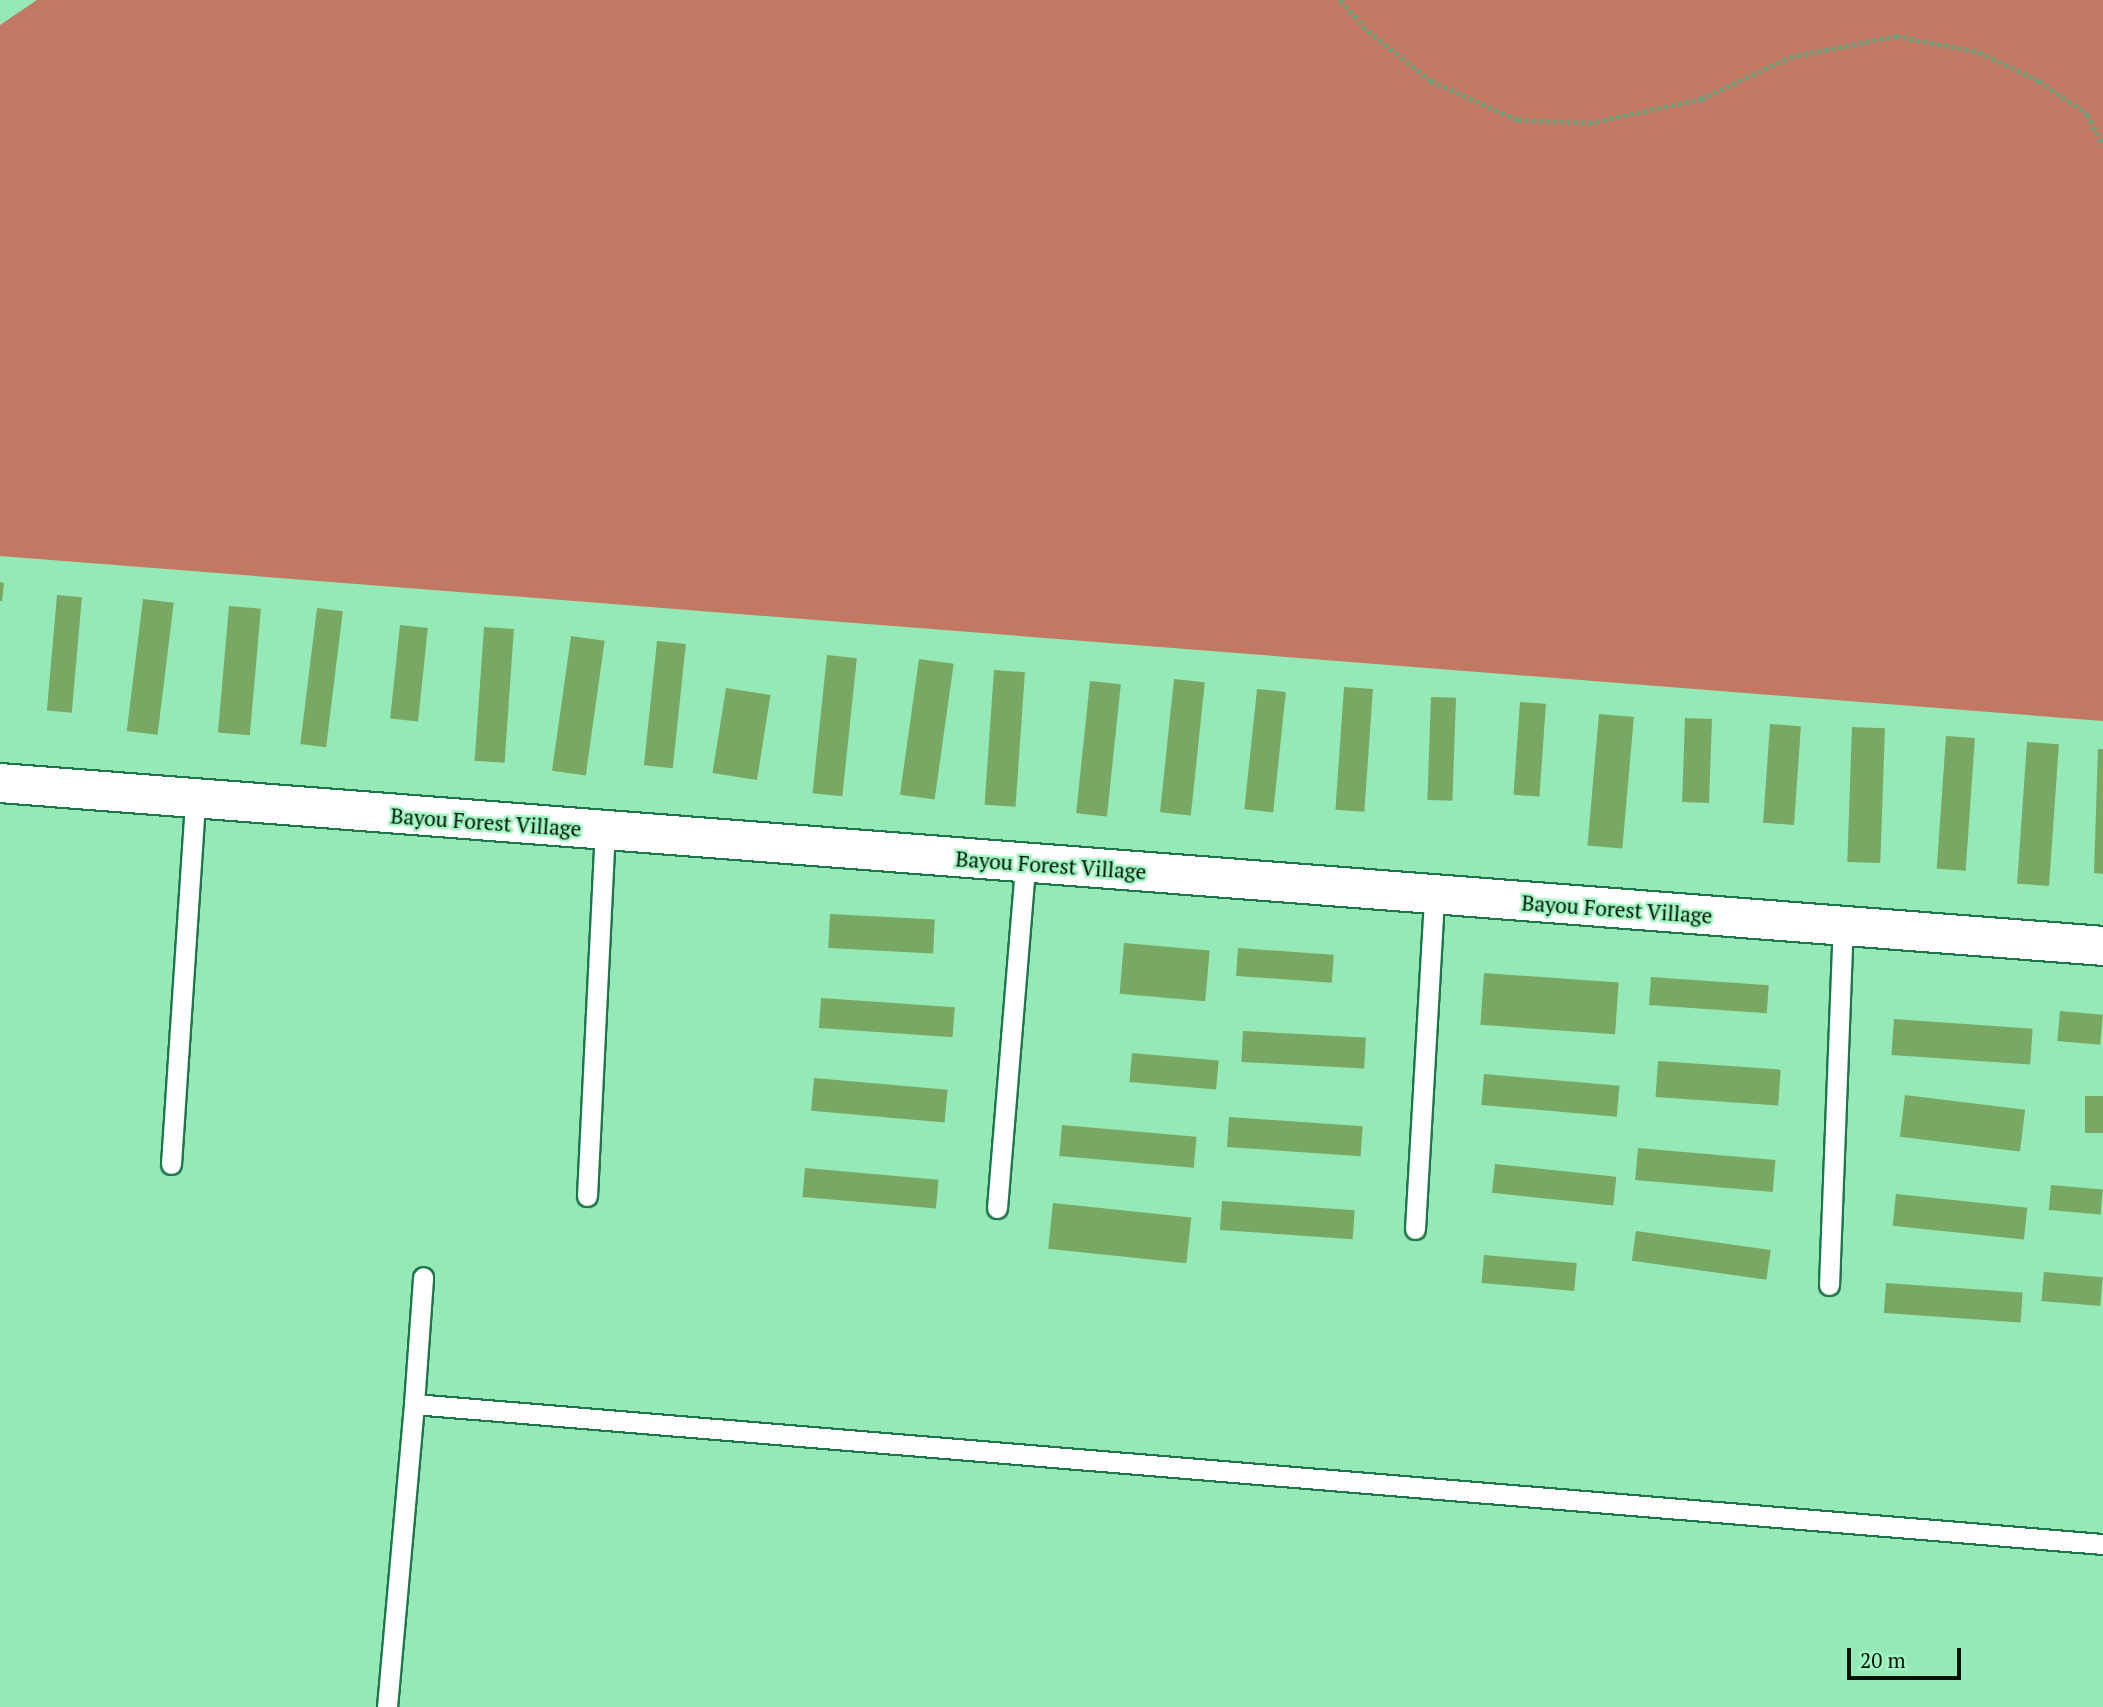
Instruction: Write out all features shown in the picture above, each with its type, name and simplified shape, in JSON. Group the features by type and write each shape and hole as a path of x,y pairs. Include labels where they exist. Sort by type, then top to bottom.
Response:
{"street":[{"name":"Bayou Forest Village","path":"0,783 2103,946"}],"lane":[{"path":"171,1164 195,800"},
{"path":"587,1196 605,831"},
{"path":"998,1208 1025,863"},
{"path":"1415,1229 1434,895"},
{"path":"1829,1285 1843,926"},
{"path":"387,1707 423,1277"},
{"path":"414,1405 2103,1544"}],"path":[{"path":"1340,0 1368,31 1432,81 1518,120 1589,123 1701,99 1790,57 1896,36 1979,52 2039,81 2087,114 2103,146"}],"shaded area":[{"path":"37,0 2103,0 2103,721 0,556 0,25"}],"building":[{"path":"0,582 4,583 2,601 0,601"},
{"path":"57,595 82,597 72,713 47,711"},
{"path":"143,599 174,603 158,735 127,731"},
{"path":"229,606 261,609 250,735 218,733"},
{"path":"317,608 343,611 326,747 300,744"},
{"path":"400,625 428,628 418,721 390,718"},
{"path":"484,627 514,629 505,763 475,761"},
{"path":"571,636 605,641 586,775 552,771"},
{"path":"657,641 686,644 673,768 644,765"},
{"path":"827,655 857,658 842,796 812,793"},
{"path":"919,659 954,664 935,800 900,795"},
{"path":"994,670 1025,672 1016,807 985,805"},
{"path":"1174,679 1205,682 1191,816 1160,812"},
{"path":"1090,681 1121,684 1107,817 1076,813"},
{"path":"1344,687 1373,689 1364,812 1335,810"},
{"path":"726,688 770,695 757,780 713,773"},
{"path":"1257,689 1286,692 1273,812 1244,809"},
{"path":"1431,697 1456,698 1452,801 1427,800"},
{"path":"1520,702 1546,704 1539,797 1514,795"},
{"path":"1599,714 1634,717 1622,849 1587,845"},
{"path":"1685,718 1712,719 1709,803 1682,802"},
{"path":"1770,724 1801,726 1794,825 1763,823"},
{"path":"1852,727 1885,728 1880,863 1847,862"},
{"path":"1946,736 1975,738 1966,871 1937,869"},
{"path":"2027,742 2059,744 2049,886 2017,884"},
{"path":"2098,749 2103,749 2103,874 2094,873"},
{"path":"830,914 935,919 933,953 828,948"},
{"path":"1124,943 1210,950 1205,1001 1120,994"},
{"path":"1238,948 1334,955 1332,983 1236,976"},
{"path":"1484,973 1619,982 1615,1034 1480,1025"},
{"path":"1651,977 1769,985 1767,1013 1649,1005"},
{"path":"821,998 955,1007 953,1037 819,1028"},
{"path":"2060,1011 2103,1015 2100,1045 2057,1041"},
{"path":"1894,1019 2033,1029 2030,1065 1891,1055"},
{"path":"1243,1031 1366,1037 1364,1068 1241,1062"},
{"path":"1132,1053 1219,1061 1216,1089 1129,1082"},
{"path":"1658,1061 1781,1070 1778,1105 1655,1097"},
{"path":"1484,1074 1619,1086 1617,1117 1481,1105"},
{"path":"814,1078 947,1090 945,1123 811,1111"},
{"path":"1905,1095 2025,1110 2020,1151 1900,1137"},
{"path":"2085,1096 2103,1096 2103,1133 2085,1133"},
{"path":"1229,1117 1363,1126 1361,1156 1227,1147"},
{"path":"1062,1125 1196,1137 1194,1168 1059,1156"},
{"path":"1638,1148 1775,1160 1773,1192 1635,1180"},
{"path":"1495,1164 1616,1177 1613,1206 1492,1193"},
{"path":"805,1168 938,1180 936,1209 802,1197"},
{"path":"2051,1185 2103,1190 2101,1214 2049,1210"},
{"path":"1896,1194 2027,1208 2024,1240 1893,1226"},
{"path":"1222,1201 1355,1210 1353,1239 1220,1230"},
{"path":"1053,1203 1191,1218 1186,1263 1048,1249"},
{"path":"1636,1231 1771,1250 1767,1280 1632,1261"},
{"path":"1484,1255 1577,1263 1574,1291 1482,1283"},
{"path":"2044,1272 2103,1277 2100,1306 2041,1301"},
{"path":"1886,1283 2023,1293 2021,1322 1884,1313"}]}
